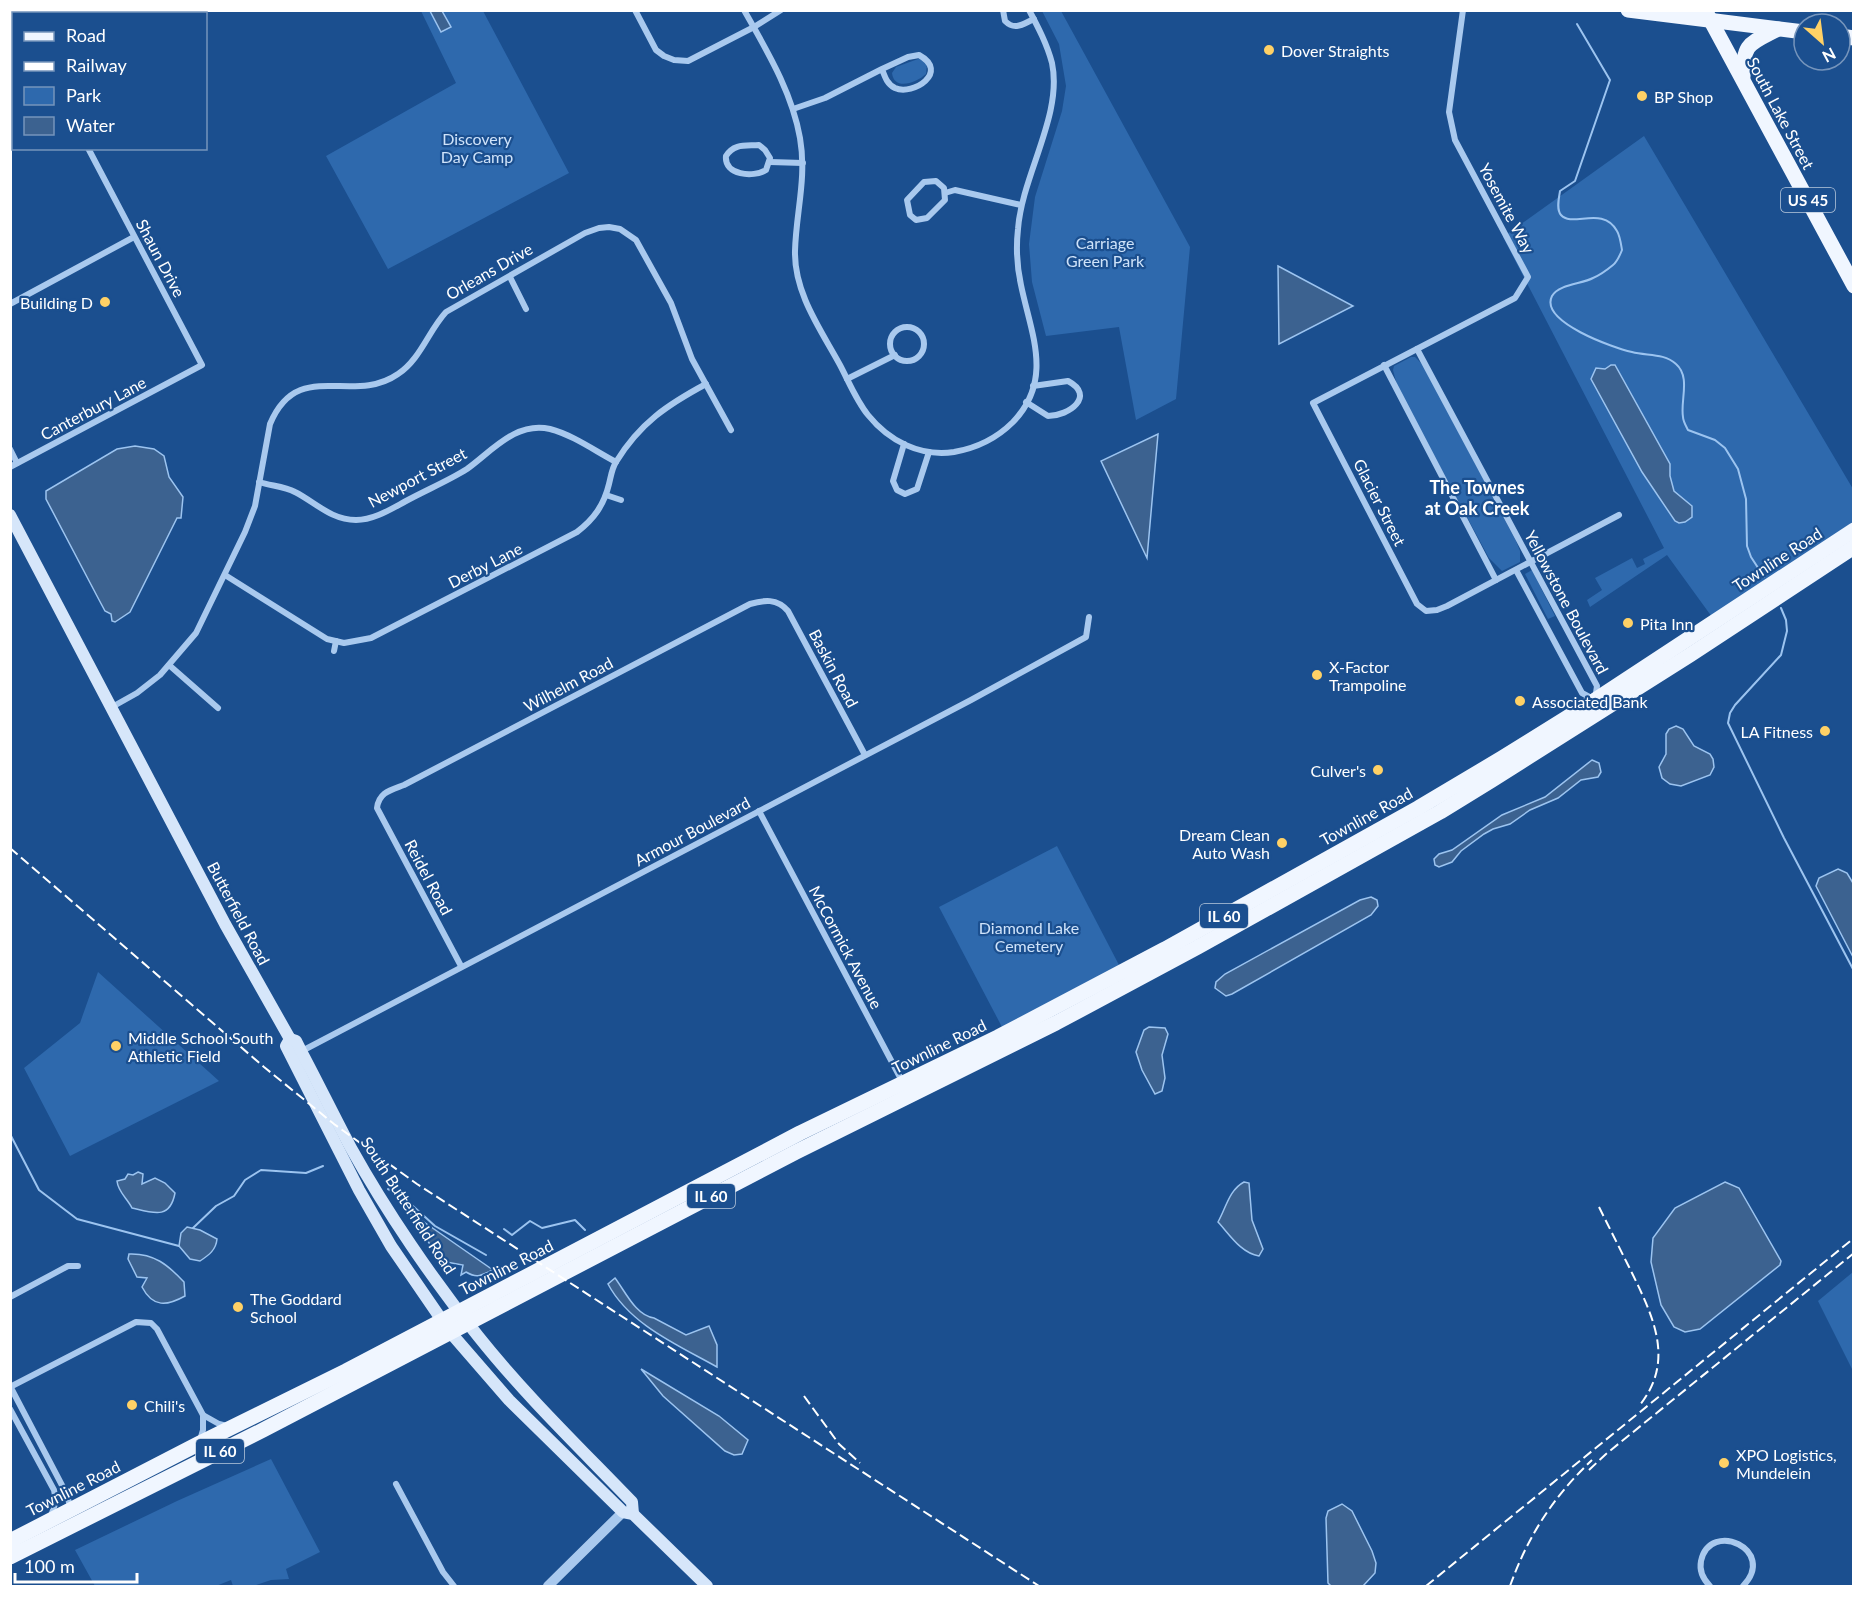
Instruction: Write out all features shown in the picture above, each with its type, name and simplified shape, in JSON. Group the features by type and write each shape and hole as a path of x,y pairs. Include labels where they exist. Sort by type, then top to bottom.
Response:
{"main road":[{"path":"1639,11 1708,16 1792,31"},
{"name":"South Lake Street","path":"1708,16 1854,286"},
{"path":"1743,81 1744,56 1747,48 1753,42 1778,29"},
{"name":"Butterfield Road","path":"10,514 225,924 290,1039 286,1046 296,1054 359,1190 391,1246 446,1326"},
{"name":"Townline Road","path":"10,1557 55,1526 906,1089 1194,933 1418,808 1595,700 1854,530"},
{"name":"Townline Road","path":"906,1089 1094,1003 1440,812 1690,655 1854,547"},
{"name":"South Butterfield Road","path":"296,1054 400,1226 464,1317 547,1413 632,1502 628,1513"},
{"name":"Townline Road","path":"10,1541 55,1526 72,1509 198,1444 446,1326"},
{"name":"South Butterfield Road","path":"446,1326 509,1400 707,1587"}],"street":[{"path":"635,10 656,50 674,60 688,61 754,27 781,10"},
{"path":"744,10 779,74 793,108 800,135 804,178 795,249 797,274 806,301 866,413 879,428 904,444 929,452 947,453 976,447 1005,430 1026,402 1036,378 1036,347 1020,282 1017,254 1018,225 1021,205 1050,113 1053,89 1052,64 1048,50 1029,10"},
{"path":"1003,10 1005,21 1011,26 1020,26 1034,19"},
{"name":"Yosemite Way","path":"1313,403 1515,298 1528,277 1455,140 1451,126 1449,112 1463,10"},
{"path":"793,108 825,98 882,69 908,57 919,55 928,60 932,67 932,74 926,81 903,90 894,88 887,82 882,69"},
{"path":"759,145 768,153 770,162 766,170 758,174 732,171 726,160 728,152 735,146 759,145"},
{"name":"Shaun Drive","path":"89,150 202,365 188,372"},
{"path":"770,162 803,163"},
{"path":"936,181 944,188 945,193 945,200 927,218 916,219 910,214 907,200 924,182 936,181"},
{"path":"945,193 955,190 1021,205"},
{"name":"Orleans Drive","path":"111,707 137,693 160,675 196,633 245,532 255,506 270,424 274,414 287,398 296,391 316,386 365,386 387,381 409,365 446,312 510,277 544,255 599,228 609,227 628,234 636,240 644,252 671,303 687,348 730,430"},
{"path":"10,304 135,237"},
{"path":"510,277 526,309"},
{"path":"904,327 920,332 924,348 918,357 908,361 895,355 890,343 895,333 904,327"},
{"name":"Yellowstone Boulevard","path":"1417,348 1597,686 1595,700 1582,693 1516,570"},
{"path":"847,379 895,355"},
{"path":"1384,365 1496,580 1619,515"},
{"name":"Canterbury Lane","path":"10,467 188,372"},
{"path":"1026,402 1048,416 1071,411 1078,403 1077,387 1068,381 1033,386"},
{"name":"Derby Lane","path":"336,641 344,643 358,641 385,632 577,532 588,524 600,510 616,462 655,414 706,384"},
{"name":"Glacier Street","path":"1313,403 1417,604 1426,611 1437,610 1496,580"},
{"name":"Newport Street","path":"260,482 295,492 334,516 358,520 386,512 466,470 508,437 521,431 541,428 562,433 616,462"},
{"path":"904,444 894,481 895,486 901,492 910,494 917,489 929,452"},
{"path":"10,449 17,463"},
{"path":"606,495 621,500"},
{"path":"225,575 327,639 336,641 334,651"},
{"name":"Wilhelm Road","path":"379,799 384,793 404,785 750,604 765,600 772,602"},
{"name":"Baskin Road","path":"772,602 784,606 788,611 865,755"},
{"name":"Armour Boulevard","path":"296,1054 1086,637 1089,617"},
{"path":"169,665 218,708"},
{"name":"Reidel Road","path":"379,799 378,808 383,820 461,966"},
{"name":"McCormick Avenue","path":"759,811 906,1089"},
{"path":"10,1297 69,1266 78,1266"},
{"path":"72,1509 11,1387 136,1322 151,1323 157,1329 203,1415 203,1430 198,1444"},
{"path":"10,1409 54,1490 55,1526"},
{"path":"203,1415 219,1424 236,1425"},
{"path":"396,1484 442,1572 454,1587"},
{"path":"65,1491 74,1498 91,1500"},
{"path":"548,1587 628,1513"},
{"path":"1710,1587 1702,1576 1704,1552 1714,1544 1731,1541 1744,1548 1752,1563 1749,1578 1743,1587"}],"green space":[{"name":"Discovery Day Camp","path":"421,11 483,11 569,173 388,269 326,156 456,83"},
{"name":"Carriage Green Park","path":"1042,11 1061,11 1190,247 1176,399 1136,420 1119,327 1046,336 1032,282 1029,244 1035,197 1062,111 1066,86 1059,44"},
{"path":"918,59 924,60 927,64 926,74 906,84 901,84 894,79 892,73 896,67"},
{"path":"1644,136 1853,489 1853,522 1712,617 1667,555 1590,607 1587,600 1602,590 1595,578 1632,558 1637,568 1645,564 1643,559 1664,548 1503,237"},
{"path":"1415,357 1423,365 1516,541 1520,551 1520,562 1502,571 1489,558 1398,389 1394,366"},
{"path":"1532,570 1555,616 1548,619 1525,574"},
{"name":"Diamond Lake Cemetery","path":"1057,846 1119,965 1002,1027 939,907"},
{"name":"Middle School South Athletic Field","path":"98,972 219,1081 70,1156 24,1068 80,1023"},
{"path":"1853,1272 1853,1371 1818,1301"},
{"path":"271,1459 320,1552 286,1569 289,1579 271,1580 253,1586 233,1586 231,1580 216,1586 95,1586 75,1550"}],"water":[{"path":"430,11 442,11 451,27 441,32"},
{"path":"1278,266 1353,306 1279,344"},
{"path":"1615,365 1670,464 1674,491 1692,506 1692,517 1685,522 1675,521 1642,472 1591,379 1596,368 1605,369"},
{"path":"1158,434 1147,558 1101,461"},
{"path":"135,446 154,449 164,456 169,477 183,497 181,518 177,518 130,612 115,622 112,621 111,614 105,611 97,596 46,499 46,491 117,449"},
{"path":"1676,726 1683,729 1694,746 1710,754 1714,767 1710,775 1681,786 1670,784 1662,778 1659,767 1666,754 1666,734 1669,729"},
{"path":"1592,760 1599,763 1601,772 1598,777 1581,780 1558,798 1530,810 1510,824 1484,834 1461,851 1452,862 1439,867 1435,865 1434,859 1439,854 1452,850 1502,815 1545,797"},
{"path":"1838,869 1847,873 1853,883 1853,957 1816,886 1819,878"},
{"path":"1371,897 1377,900 1378,906 1371,915 1232,994 1226,996 1215,988 1216,982 1225,974 1360,900"},
{"path":"1149,1027 1165,1028 1168,1034 1162,1055 1165,1078 1162,1091 1155,1094 1142,1070 1136,1052 1144,1030"},
{"path":"138,1172 143,1174 142,1184 155,1178 165,1183 175,1193 173,1202 165,1211 154,1213 132,1208 121,1192 117,1181 125,1179 128,1174 133,1175"},
{"path":"1244,1182 1249,1183 1252,1220 1263,1249 1259,1256 1241,1247 1218,1222 1231,1194"},
{"path":"1725,1182 1739,1188 1781,1261 1780,1265 1700,1329 1685,1332 1674,1327 1661,1305 1651,1262 1653,1238 1675,1208"},
{"path":"408,1211 493,1270 480,1276 466,1272 461,1275 463,1265 441,1261"},
{"path":"187,1227 200,1230 217,1239 212,1252 200,1261 190,1259 179,1246 181,1233"},
{"path":"129,1254 153,1258 166,1265 184,1282 185,1296 166,1303 151,1299 142,1287 147,1278 137,1277 128,1259"},
{"path":"615,1278 642,1313 686,1335 709,1326 717,1345 717,1367 656,1333 629,1311 608,1284"},
{"path":"641,1369 719,1416 748,1440 742,1454 734,1455 725,1451 663,1396"},
{"path":"1342,1504 1352,1511 1376,1563 1375,1573 1363,1586 1331,1586 1328,1583 1326,1518 1328,1511"}],"waterway":[{"path":"1577,24 1610,80 1575,181 1560,191 1559,210 1566,218 1596,218 1611,223 1618,233 1622,250 1614,264 1601,274 1555,292 1551,306 1556,315 1580,332 1623,350 1666,358 1680,369 1684,382 1682,411 1688,430 1715,440 1725,448 1738,469 1746,499 1747,546 1764,577"},
{"path":"1781,608 1786,620 1787,631 1781,655 1735,705 1728,723 1784,838 1854,971"},
{"path":"10,1134 39,1190 77,1219 179,1246"},
{"path":"193,1228 216,1206 234,1196 245,1180 261,1170 306,1173 323,1166"},
{"path":"388,1189 403,1197 435,1226 486,1255"},
{"path":"504,1229 512,1235 530,1221 542,1228 575,1220 585,1230"}],"railway":[{"path":"10,848 264,1067 334,1124 417,1184 1039,1586"},
{"path":"1599,1207 1647,1307 1657,1340 1656,1373 1650,1389 1639,1406"},
{"path":"1426,1586 1854,1238"},
{"path":"1589,1470 1854,1253"},
{"path":"804,1396 839,1444 860,1463"},
{"path":"1510,1586 1525,1550 1543,1518 1565,1488 1592,1460"}],"place":[{"name":"Dover Straights","path":"1269,50"},
{"name":"BP Shop","path":"1642,96"},
{"name":"Building D","path":"105,302"},
{"name":"Pita Inn","path":"1628,623"},
{"name":"X-Factor Trampoline","path":"1317,675"},
{"name":"Associated Bank","path":"1520,701"},
{"name":"LA Fitness","path":"1825,731"},
{"name":"Culver's","path":"1378,770"},
{"name":"Dream Clean Auto Wash","path":"1282,843"},
{"name":"Middle School South Athletic Field","path":"116,1046"},
{"name":"The Goddard School","path":"238,1307"},
{"name":"Chili's","path":"132,1405"},
{"name":"XPO Logistics, Mundelein","path":"1724,1463"}],"district":[{"name":"The Townes at Oak Creek","path":"1477,497"}]}
